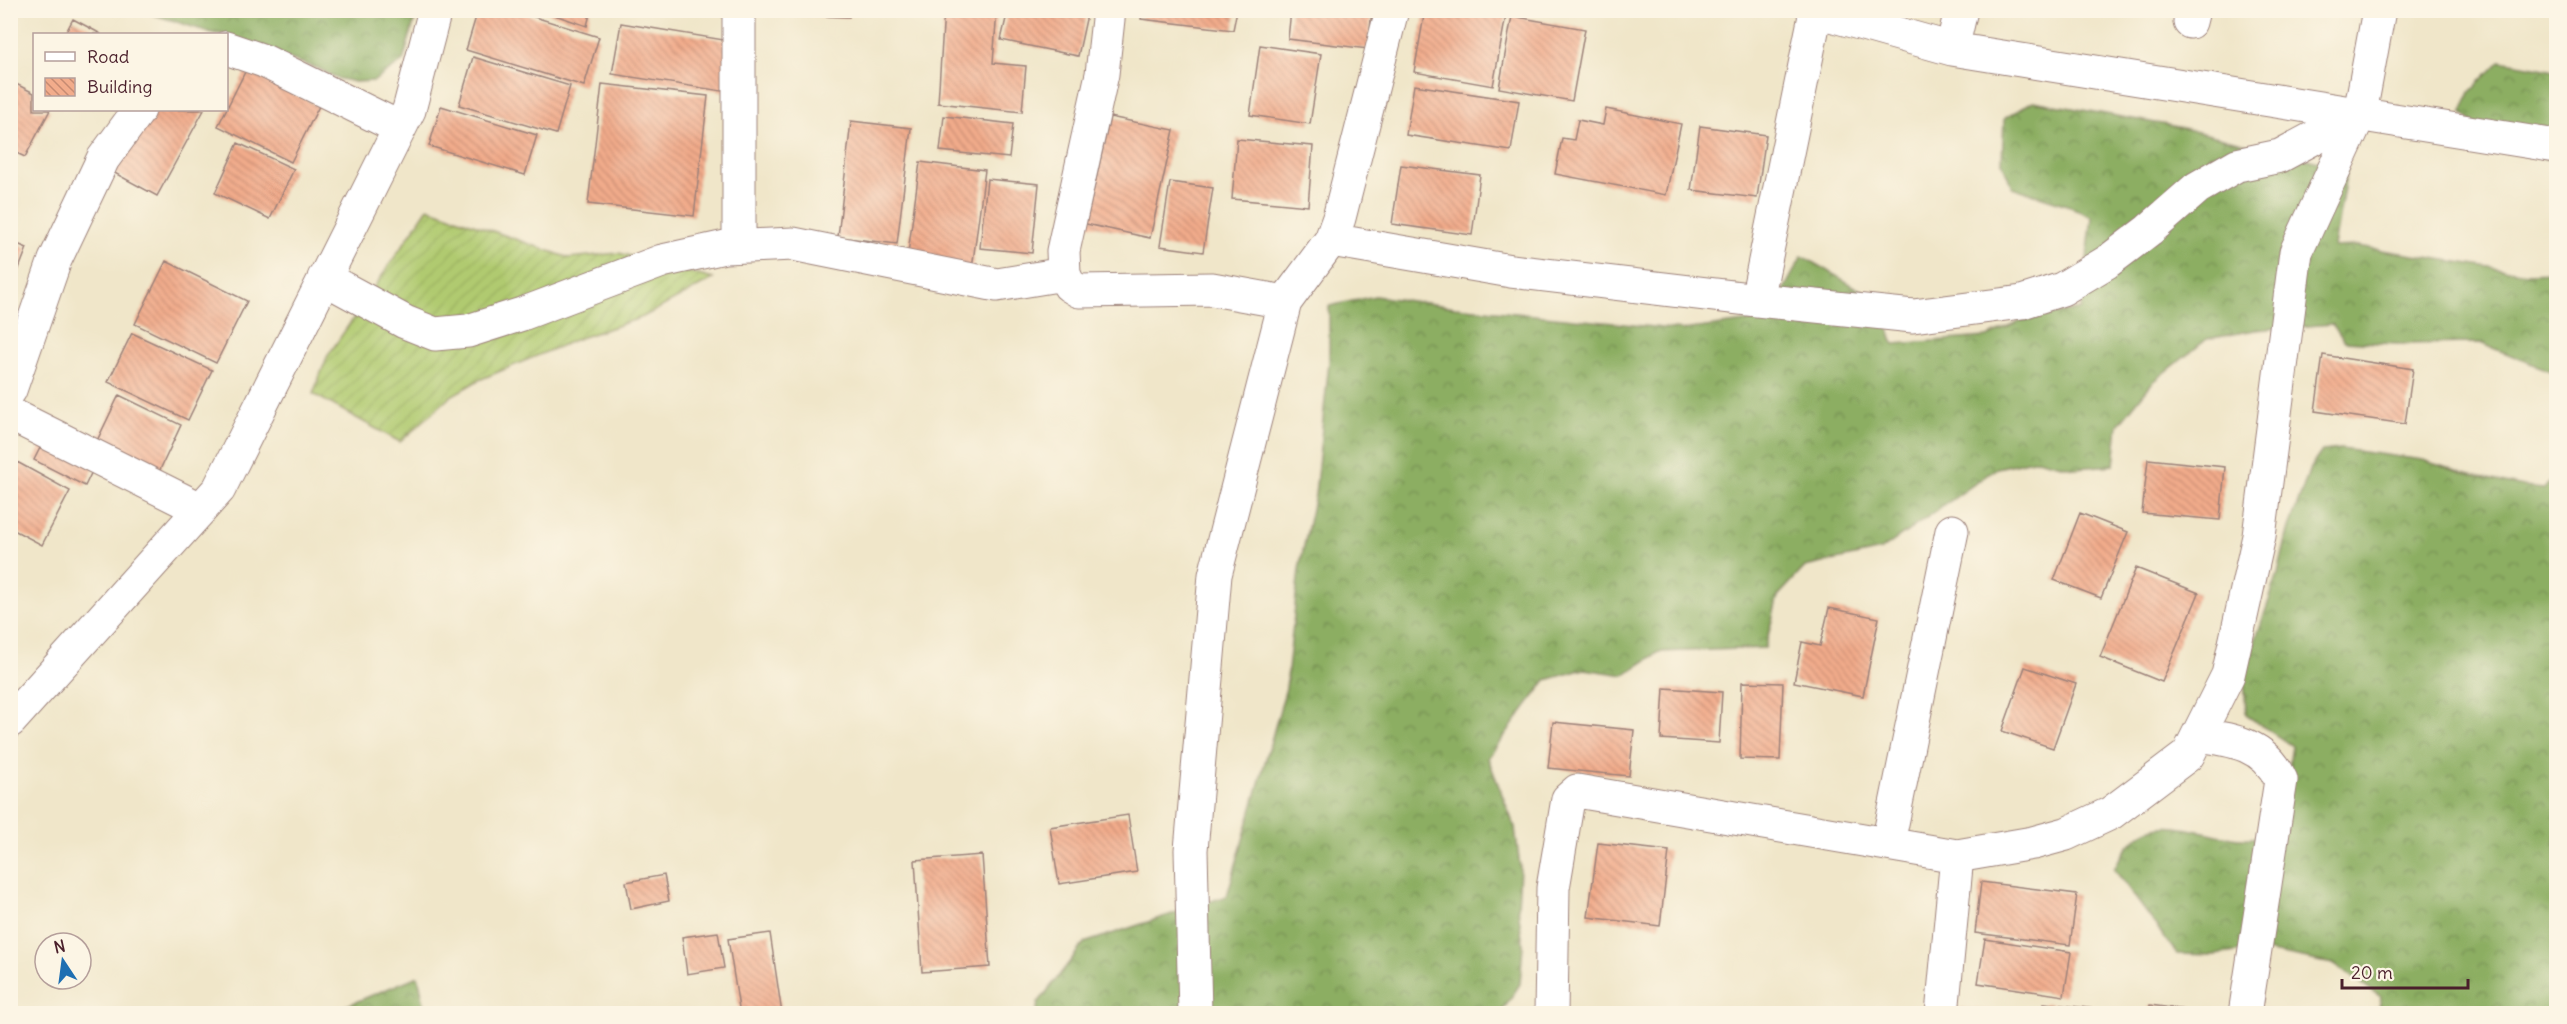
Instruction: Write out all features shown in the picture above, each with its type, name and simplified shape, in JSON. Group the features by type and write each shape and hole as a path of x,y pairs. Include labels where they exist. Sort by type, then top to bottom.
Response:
{"street":[{"path":"10,721 219,489 409,110 435,10"},
{"path":"739,10 739,234 741,246"},
{"path":"1109,10 1102,75 1063,251 1064,274 1070,285 1079,291 1212,289 1285,302"},
{"path":"1195,1014 1191,850 1215,575 1285,302 1331,240 1339,218 1392,10"},
{"path":"1953,49 1961,10"},
{"path":"1551,1014 1553,888 1568,799 1577,791 1958,856 2055,837 2111,813 2188,755 2228,675 2259,536 2295,252 2360,113 2379,10"},
{"path":"1757,300 1814,11 1953,49 2556,146"},
{"path":"228,49 264,61 400,128"},
{"path":"10,390 55,260 103,159 138,111"},
{"path":"1331,240 1511,271 1913,316 2022,302 2062,289 2107,262 2149,230 2197,188 2237,165 2280,156 2360,113"},
{"path":"324,278 405,322 435,334 468,331 522,314 662,261 741,246 793,244 997,285 1064,274"},
{"path":"10,414 200,509"},
{"path":"1888,843 1952,531"},
{"path":"2198,735 2226,739 2255,749 2270,760 2281,780 2245,1014"},
{"path":"1942,1014 1958,856"}],"green space":[{"path":"142,11 417,11 403,61 374,81 355,82 336,78 320,69 228,38 228,33 212,33"},
{"path":"2500,61 2556,71 2556,162 2490,141 2462,112 2470,92"},
{"path":"2033,101 2178,127 2347,169 2334,247 2357,246 2527,273 2556,272 2556,373 2480,343 2397,344 2345,341 2332,324 2255,330 2207,339 2152,383 2118,425 2114,465 2074,468 2037,459 1997,468 1881,550 1805,567 1778,596 1765,648 1659,652 1624,675 1584,669 1546,680 1488,758 1515,828 1520,867 1518,908 1523,945 1520,984 1501,1013 1036,1014 1038,1003 1084,943 1227,896 1286,688 1299,569 1315,495 1329,362 1329,306 1375,296 1455,307 1683,330 1768,319 1802,256 1878,300 1894,344 1987,337 2021,321 2081,309 2092,217 2067,205 2012,187 2002,162 2004,119"},
{"path":"428,208 569,258 619,253 713,279 643,317 577,339 479,380 451,396 400,442 313,394 327,357"},
{"path":"2341,449 2423,460 2463,473 2522,487 2544,489 2556,474 2556,1013 2378,1013 2381,997 2333,964 2256,949 2215,955 2177,954 2114,869 2128,847 2143,833 2158,827 2175,827 2231,837 2252,838 2274,830 2282,812 2292,746 2246,715 2244,673 2278,574 2288,531 2310,468 2322,451"},
{"path":"418,976 426,1013 329,1013"}],"building":[{"path":"478,10 512,10 599,37 584,86 466,50"},
{"path":"540,10 591,10 587,26"},
{"path":"748,10 849,10 849,17 748,14"},
{"path":"944,10 997,10 993,63 1026,66 1022,112 938,103"},
{"path":"1008,10 1088,10 1078,56 1001,40"},
{"path":"1142,10 1237,10 1233,30 1141,19"},
{"path":"1291,10 1372,10 1368,49 1288,39"},
{"path":"1425,10 1507,10 1493,86 1414,72"},
{"path":"1512,16 1585,29 1572,101 1499,88"},
{"path":"73,19 99,33 66,33"},
{"path":"621,23 736,42 728,92 612,74"},
{"path":"1260,45 1321,54 1310,124 1250,115"},
{"path":"473,57 570,86 556,134 459,105"},
{"path":"246,70 319,106 291,162 218,126 226,111 228,111 228,106"},
{"path":"14,83 33,92 33,111 49,111 25,157 10,150 10,90"},
{"path":"602,84 708,96 694,216 588,204"},
{"path":"1414,85 1519,101 1511,151 1406,135"},
{"path":"441,106 537,135 525,175 429,146"},
{"path":"1606,109 1681,124 1666,195 1555,174 1562,138 1574,140 1578,120 1603,125"},
{"path":"141,111 203,111 157,196 109,170"},
{"path":"944,116 1013,124 1009,158 940,151"},
{"path":"1110,117 1174,130 1150,238 1086,224"},
{"path":"851,121 911,128 897,244 838,237"},
{"path":"1700,126 1766,135 1757,198 1691,190"},
{"path":"1237,139 1313,146 1308,206 1232,199"},
{"path":"238,143 294,169 270,219 215,193"},
{"path":"920,162 985,170 972,269 907,261"},
{"path":"1401,165 1480,175 1472,235 1392,224"},
{"path":"987,179 1039,184 1032,253 980,248"},
{"path":"1170,182 1213,188 1203,252 1160,246"},
{"path":"10,241 27,248 11,289 10,289"},
{"path":"166,261 247,301 216,363 135,324"},
{"path":"132,333 212,370 188,420 108,382"},
{"path":"2323,355 2413,369 2405,424 2315,411"},
{"path":"119,395 181,425 158,474 95,445"},
{"path":"44,440 95,465 85,486 34,460"},
{"path":"2148,459 2225,467 2220,520 2142,513"},
{"path":"17,462 70,491 42,545 10,528 10,474"},
{"path":"2080,513 2128,532 2101,598 2054,580"},
{"path":"2136,568 2199,593 2162,682 2100,657"},
{"path":"1829,608 1879,618 1863,696 1794,682 1802,642 1820,646"},
{"path":"2025,667 2076,684 2053,748 2002,731"},
{"path":"1742,682 1783,683 1780,760 1740,759"},
{"path":"1664,688 1722,692 1719,743 1661,739"},
{"path":"1553,722 1634,730 1629,776 1548,768"},
{"path":"1128,815 1137,872 1059,884 1050,827"},
{"path":"1598,843 1669,851 1660,926 1588,917"},
{"path":"982,855 990,967 922,972 915,860"},
{"path":"664,875 669,901 631,909 626,882"},
{"path":"1981,882 2077,894 2070,945 1975,933"},
{"path":"718,932 724,968 687,974 682,937"},
{"path":"770,933 782,1014 740,1014 728,939"},
{"path":"1985,939 2071,952 2064,996 1978,983"},
{"path":"2044,1003 2105,1010 2105,1014 2043,1014"},
{"path":"2150,1005 2193,1011 2193,1014 2149,1014"},
{"path":"1960,1008 2007,1012 2007,1014 1960,1014"}]}
